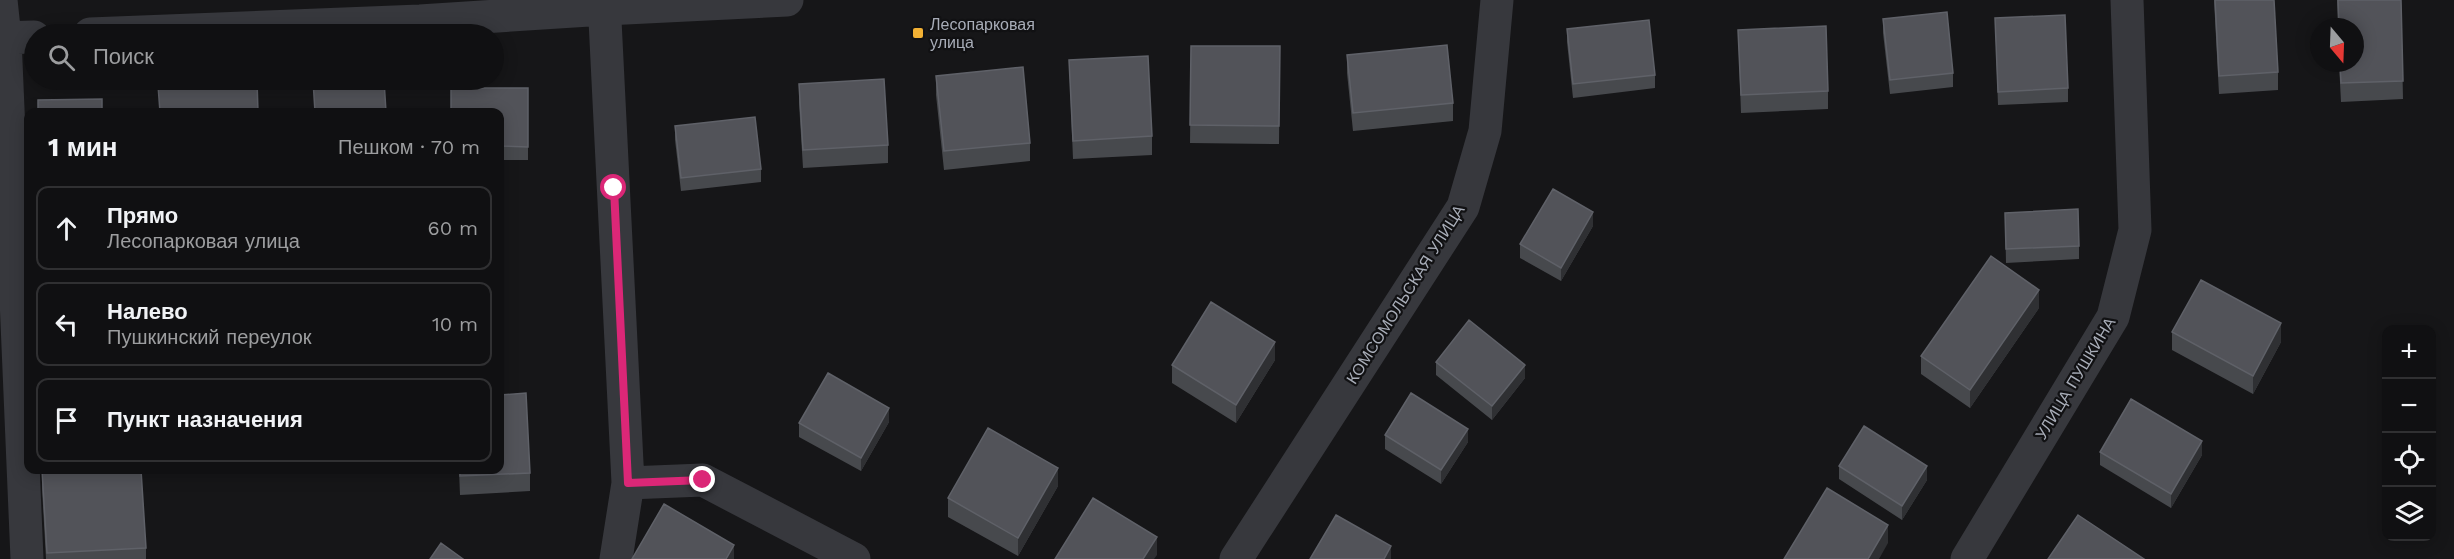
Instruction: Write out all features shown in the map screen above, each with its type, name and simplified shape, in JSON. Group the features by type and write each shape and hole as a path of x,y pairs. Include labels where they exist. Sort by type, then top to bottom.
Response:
{"street":[{"path":"1,0 13,38 24,447"},
{"path":"344,24 420,21 604,4 787,0"},
{"name":"КОМСОМОЛЬСКАЯ УЛИЦА","path":"1236,559 1462,207 1485,131 1497,0"},
{"name":"УЛИЦА ПУШКИНА","path":"1967,559 2113,317 2135,231 2127,0"},
{"path":"604,4 628,483 616,559"},
{"path":"25,474 27,559"},
{"path":"628,483 703,480 854,559"}],"building":[{"path":"2215,0 2274,0 2278,72 2219,76"},
{"path":"2338,0 2401,0 2403,81 2341,83 2340,72 2364,72 2364,18 2339,18"},
{"path":"1947,12 1953,73 1890,80 1883,19"},
{"path":"2065,15 2068,88 1998,92 1995,18"},
{"path":"1649,20 1655,75 1573,84 1567,29"},
{"path":"1826,26 1828,91 1741,95 1738,30"},
{"path":"1447,45 1453,103 1353,113 1347,55"},
{"path":"1191,46 1280,46 1279,126 1190,125"},
{"path":"1148,56 1152,136 1073,141 1069,60"},
{"path":"1023,67 1030,143 944,151 936,76"},
{"path":"884,79 888,145 803,150 799,84"},
{"path":"528,88 528,147 504,146 504,108 451,108 451,90"},
{"path":"158,90 257,90 258,108 160,108"},
{"path":"314,90 385,90 386,108 315,108"},
{"path":"102,99 102,108 38,108 38,100"},
{"path":"755,117 761,169 681,178 675,126"},
{"path":"1553,189 1593,212 1561,268 1520,244"},
{"path":"2078,209 2079,246 2006,249 2005,213"},
{"path":"1991,256 2039,290 1970,390 1921,356"},
{"path":"2201,280 2281,323 2253,376 2172,332"},
{"path":"1211,302 1275,342 1236,405 1172,365"},
{"path":"1469,320 1525,365 1492,406 1436,362"},
{"path":"828,373 889,408 861,458 799,423"},
{"path":"526,393 530,473 460,476 460,474 504,474 504,395"},
{"path":"1411,393 1468,429 1441,470 1385,435"},
{"path":"2131,399 2202,441 2171,494 2100,452"},
{"path":"1864,426 1927,466 1902,506 1839,466"},
{"path":"988,428 1058,468 1018,538 948,498"},
{"path":"42,474 141,474 146,548 47,553"},
{"path":"1827,488 1888,525 1868,559 1784,559"},
{"path":"1093,498 1157,537 1143,559 1055,559"},
{"path":"664,504 734,545 726,559 632,559"},
{"path":"1336,515 1391,546 1384,559 1310,559"},
{"path":"2078,515 2144,559 2048,559"},
{"path":"441,543 463,559 430,559"}],"place":[{"name":"Лесопарковая улица","path":"918,33"}],"route":[{"path":"614,188 628,483 703,480"}]}
